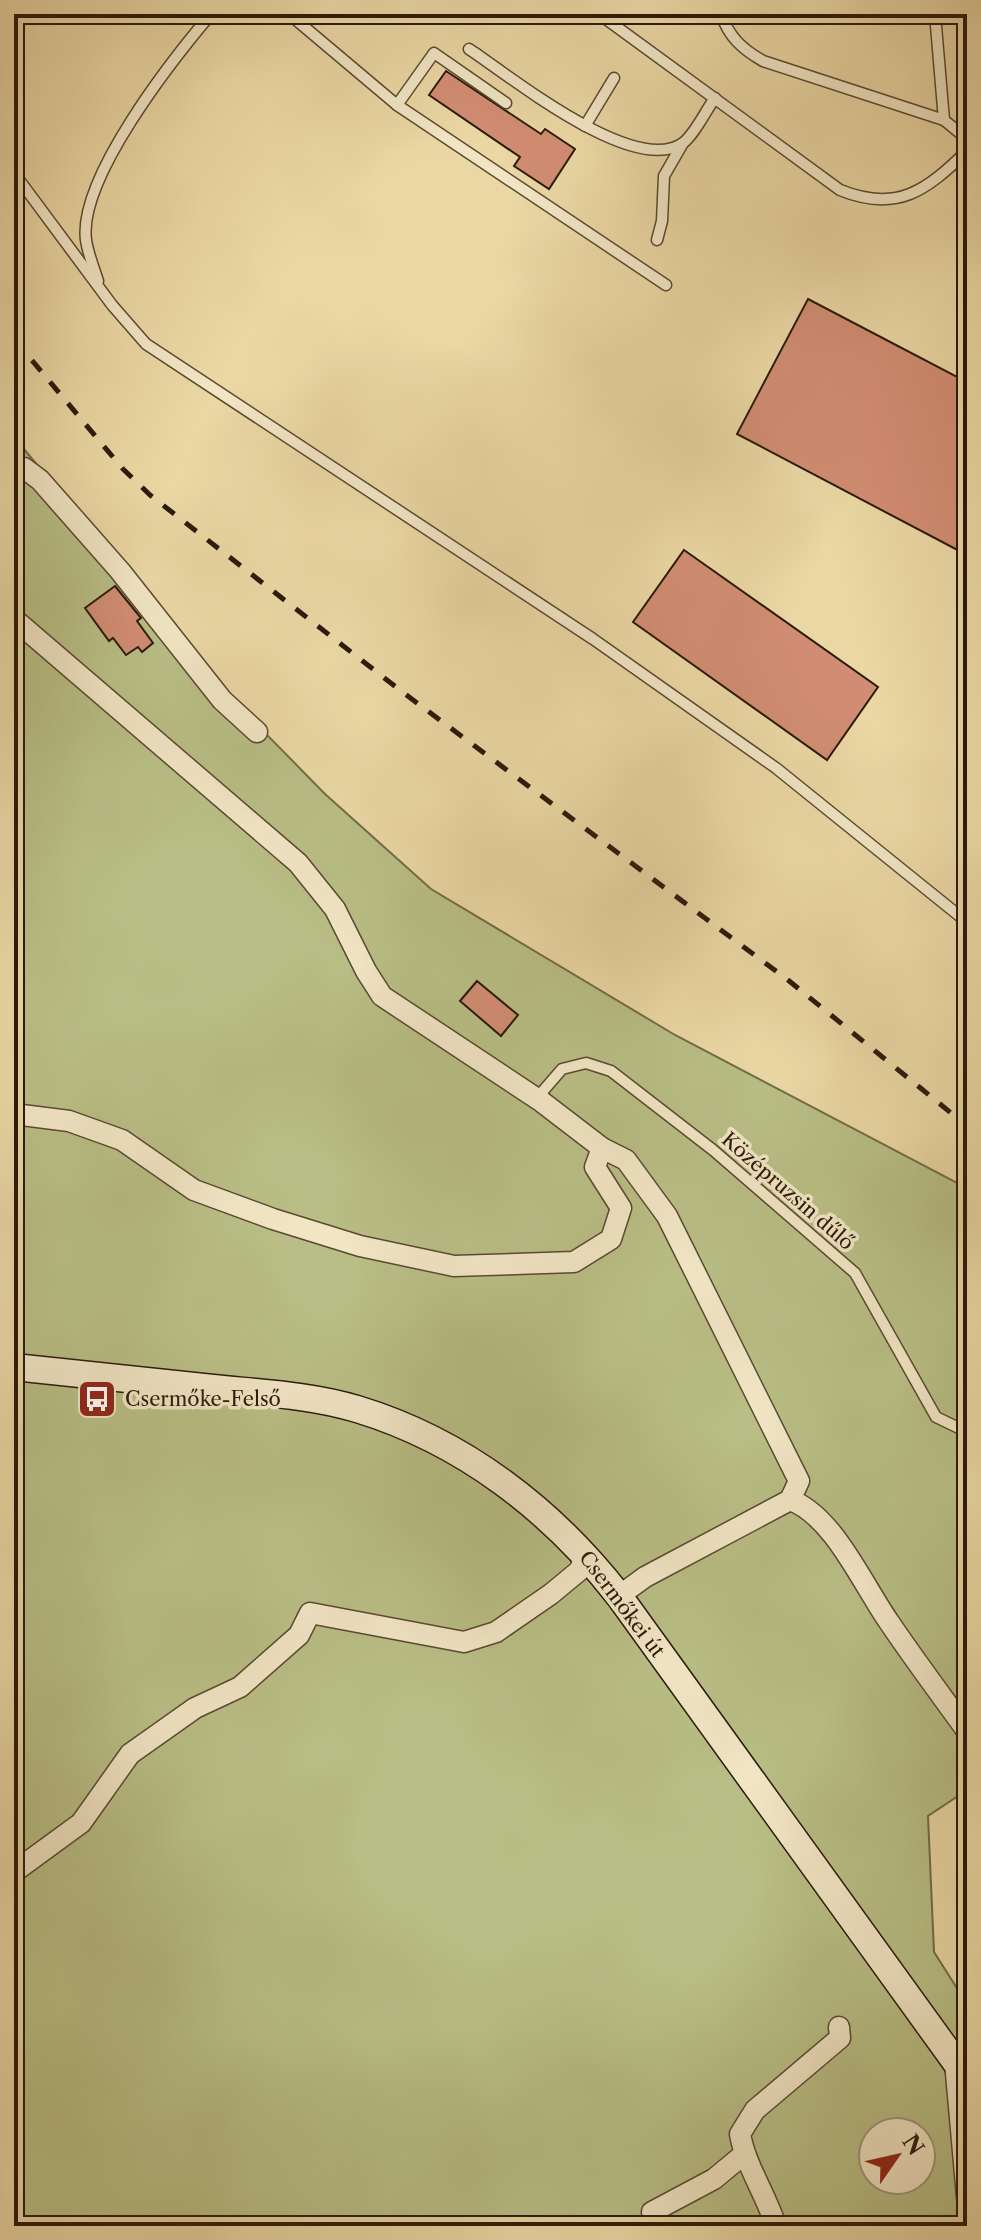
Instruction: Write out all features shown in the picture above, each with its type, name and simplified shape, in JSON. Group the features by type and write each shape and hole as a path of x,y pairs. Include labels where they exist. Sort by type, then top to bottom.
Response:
{"main road":[{"name":"Csermőkei út","path":"14,1367 268,1393 356,1409 420,1433 462,1455 537,1507 585,1553 619,1596 961,2070"}],"street":[{"path":"14,468 24,468 40,480 120,571 222,700 257,732"},
{"path":"14,619 298,863 335,909 382,996 542,1102 602,1148 626,1160 667,1216 799,1481 790,1500 645,1577 619,1596"},
{"path":"14,1114 69,1121 122,1140 194,1190 273,1219 360,1246 454,1266 574,1262 611,1239 621,1208 595,1167 602,1148"},
{"path":"790,1500 803,1504 842,1548 887,1619 967,1731"},
{"path":"14,1872 81,1823 130,1754 195,1708 240,1687 299,1635 310,1613 464,1642 496,1632 551,1594 580,1570 585,1553"},
{"path":"776,2226 757,2175 743,2155 740,2134 755,2110 840,2038 839,2027"},
{"path":"961,2070 967,2197"},
{"path":"652,2212 714,2179 743,2155"}],"lane":[{"path":"99,287 86,239 89,207 101,173 189,40 211,14"},
{"path":"289,14 397,105 666,285"},
{"path":"599,14 840,190 864,200 887,202 909,195 938,179 967,151"},
{"path":"721,14 727,32 745,50 763,61 944,120 967,139"},
{"path":"935,14 944,120"},
{"path":"469,49 606,139 639,149 663,149 683,143"},
{"path":"397,105 434,53 506,103"},
{"path":"585,126 614,78"},
{"path":"657,240 662,221 664,176 715,98"},
{"path":"14,173 146,344 593,639 776,768 967,922"},
{"name":"Középruzsin dűlő","path":"542,1102 543,1091 562,1069 586,1063 611,1071 713,1150 855,1273 936,1417 967,1432"}],"green space":[{"path":"14,437 225,692 325,794 431,889 675,1035 967,1188 967,1790 928,1816 934,1952 967,2004 967,2226 14,2226"}],"building":[{"path":"446,71 541,134 545,129 575,149 549,189 514,166 520,157 429,95"},
{"path":"808,299 967,382 967,555 737,434"},
{"path":"684,550 878,687 827,760 633,622"},
{"path":"115,586 141,618 137,621 153,643 142,652 138,647 126,655 113,638 109,641 85,608"},
{"path":"477,981 518,1015 501,1036 460,1001"}],"railway":[{"path":"14,339 123,469 150,495 401,691 788,980 967,1126"}],"place":[{"name":"Csermőke-Felső","path":"97,1399"}]}
